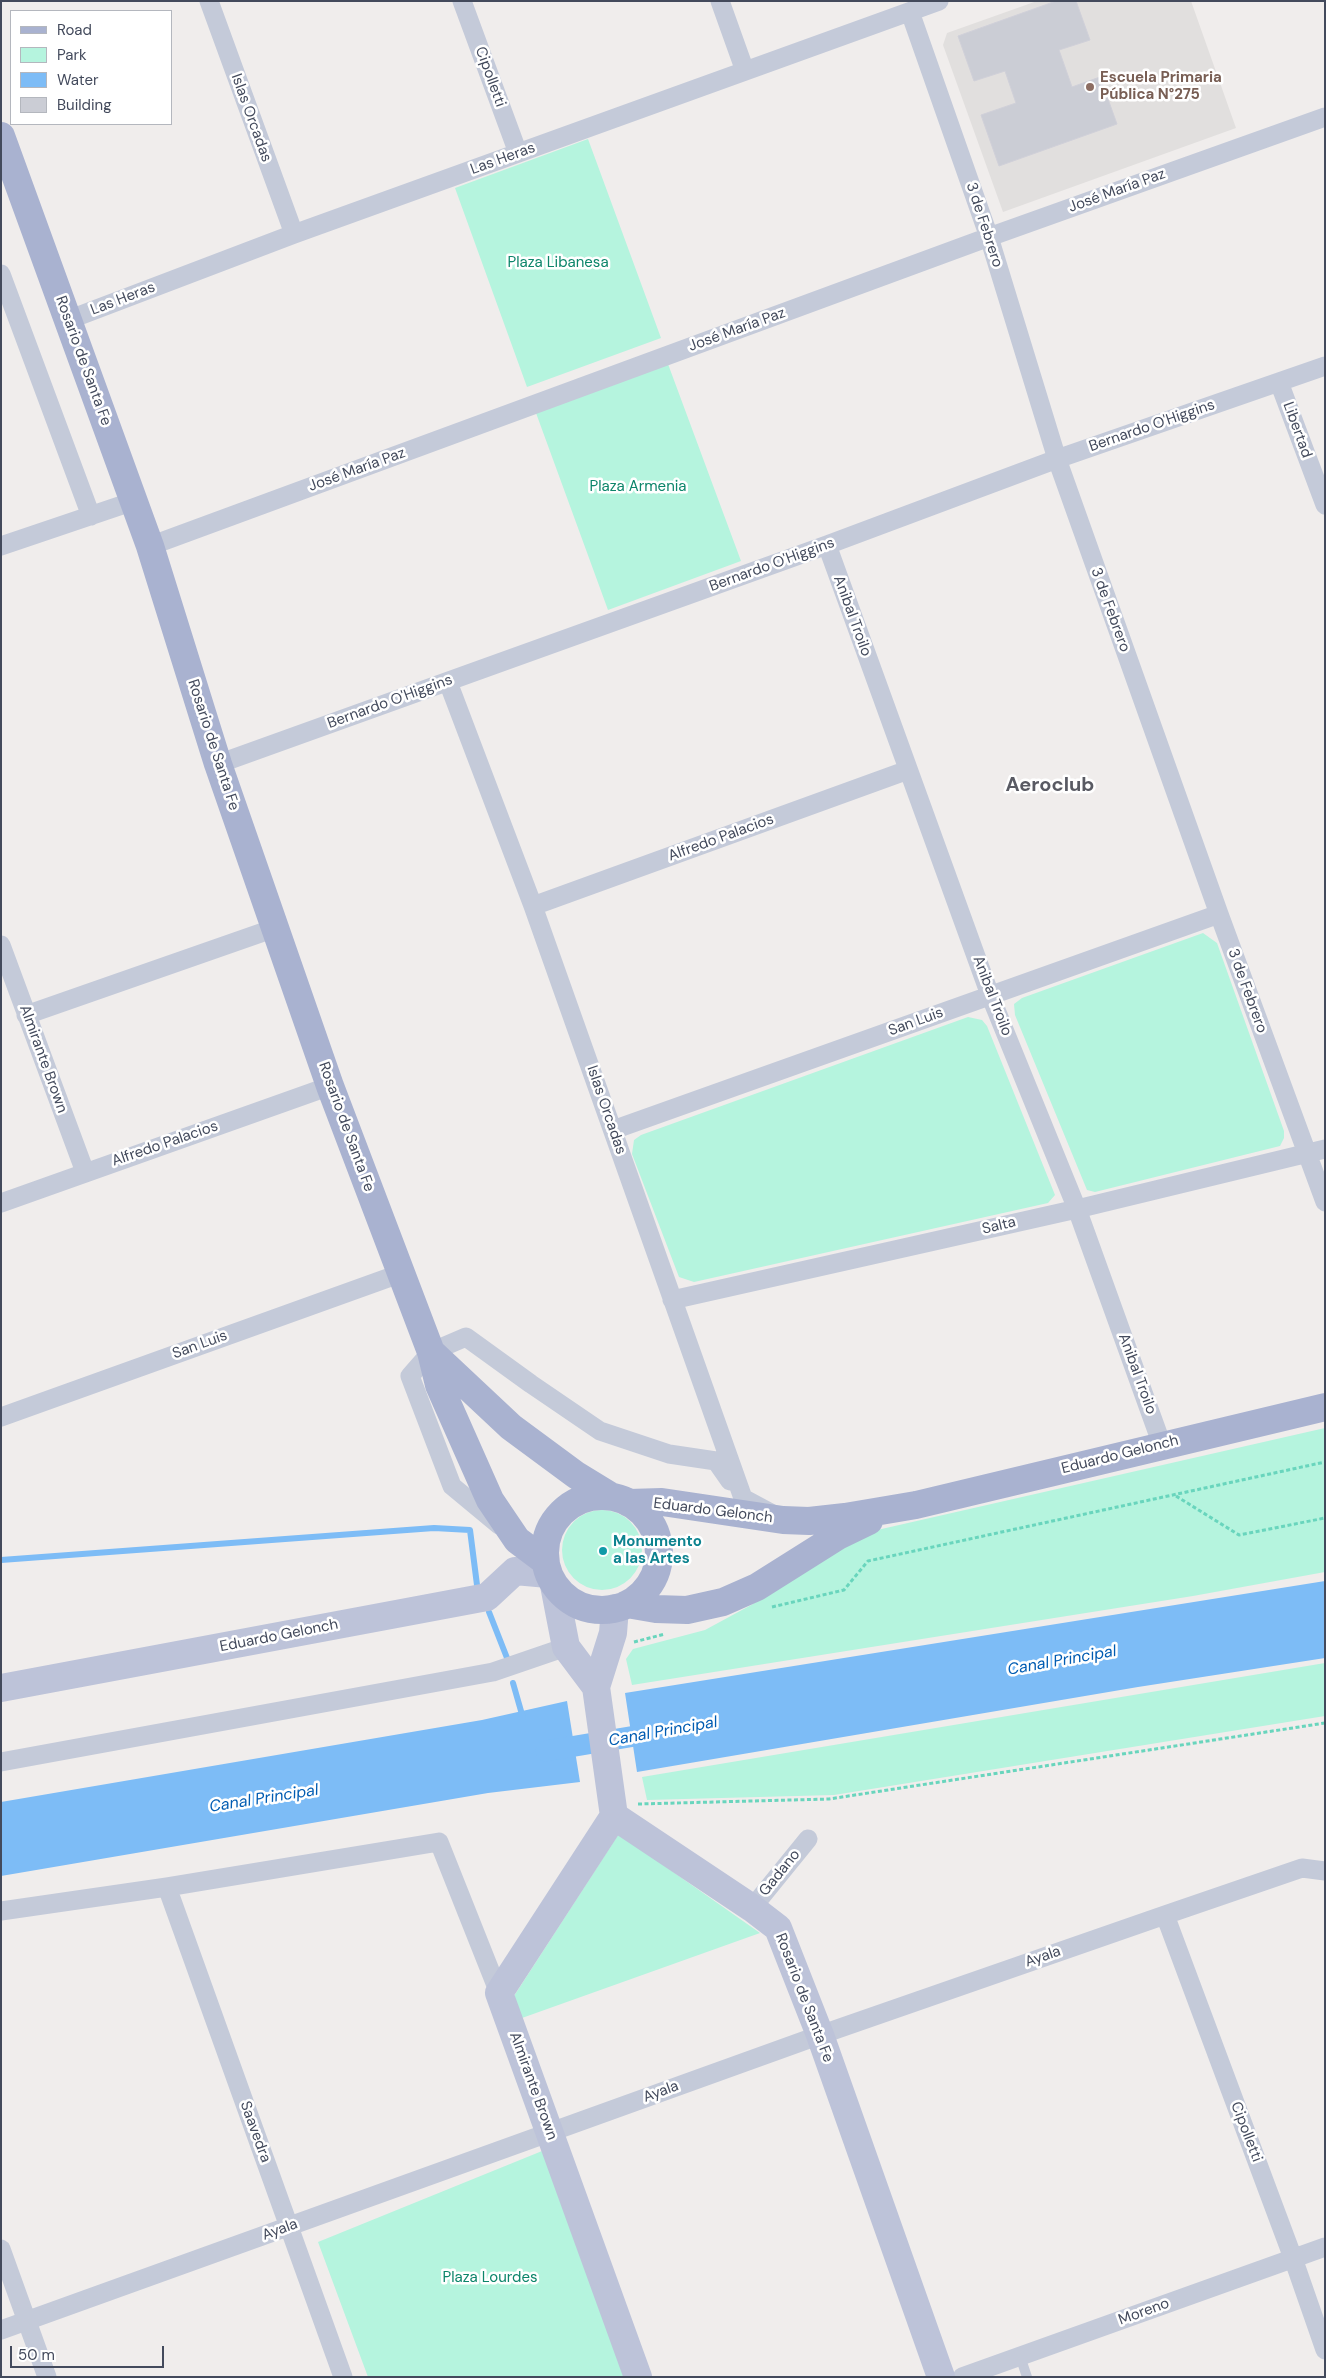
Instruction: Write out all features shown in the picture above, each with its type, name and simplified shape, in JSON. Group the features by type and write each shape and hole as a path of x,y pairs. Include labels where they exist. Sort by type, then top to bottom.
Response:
{"main road":[{"name":"Rosario de Santa Fe","path":"1,136 134,500 218,764 330,1086 399,1274 431,1352 439,1385 490,1500 516,1540 549,1573"},
{"name":"Rosario de Santa Fe","path":"431,1352 511,1426 576,1475 621,1500"},
{"name":"Eduardo Gelonch","path":"916,1504 863,1523 781,1573 724,1602 687,1610 621,1606 602,1610 575,1604 549,1573 547,1534 562,1511 586,1498 662,1502 783,1520 808,1521 916,1504 1325,1407"},
{"name":"Eduardo Gelonch","path":"621,1500 639,1510 651,1524 658,1541 659,1554 653,1578 647,1588 621,1606"}],"street":[{"name":"Islas Orcadas","path":"208,1 294,234"},
{"name":"Cipolletti","path":"462,1 518,153"},
{"path":"720,1 745,71"},
{"name":"Las Heras","path":"68,320 294,234 939,1"},
{"name":"3 de Febrero","path":"910,12 989,237 1057,459 1219,914 1316,1151 1325,1202"},
{"name":"José María Paz","path":"150,546 989,237 1325,117"},
{"path":"1,274 91,516"},
{"name":"Bernardo O'Higgins","path":"218,764 827,546 1057,459 1325,366"},
{"name":"Libertad","path":"1279,382 1325,505"},
{"path":"1,546 134,500"},
{"name":"Anibal Troilo","path":"827,546 990,995 1077,1208 1162,1445"},
{"name":"Islas Orcadas","path":"448,682 533,906 743,1498"},
{"name":"Alfredo Palacios","path":"533,906 908,770"},
{"name":"San Luis","path":"613,1130 1219,914"},
{"path":"26,1015 276,928"},
{"name":"Almirante Brown","path":"1,945 85,1172"},
{"name":"Alfredo Palacios","path":"1,1203 330,1086"},
{"name":"Salta","path":"672,1300 1077,1208 1316,1151"},
{"name":"San Luis","path":"1,1417 399,1274"},
{"path":"431,1352 466,1337 600,1431 669,1454 716,1461 743,1498 783,1520"},
{"name":"Eduardo Gelonch","path":"1,1688 487,1597 515,1571 549,1573"},
{"path":"549,1573 566,1647 596,1687"},
{"path":"499,1992 612,1799 596,1687 621,1606"},
{"path":"1,1762 493,1672 566,1647"},
{"name":"Rosario de Santa Fe","path":"612,1799 778,1928 820,2035 941,2377"},
{"name":"Gadano","path":"752,1908 808,1839"},
{"path":"1,1911 167,1887 439,1842 499,1992"},
{"name":"Ayala","path":"1,2330 820,2035 1165,1914 1302,1868 1325,1871"},
{"name":"Saavedra","path":"167,1887 343,2377"},
{"name":"Cipolletti","path":"1165,1914 1293,2258 1325,2350"},
{"name":"Almirante Brown","path":"499,1992 638,2377"},
{"name":"Moreno","path":"962,2377 1325,2247"},
{"path":"1,2249 48,2377"}],"lane":[{"path":"1020,2356 1027,2377"}],"path":[{"path":"762,1609 844,1590 868,1561 1176,1496 1325,1462"},
{"path":"1176,1496 1238,1535 1325,1518"},
{"path":"629,1644 666,1634"},
{"path":"612,1799 829,1799 1325,1723"}],"shaded area":[{"name":"Escuela Primaria Pública N°275","path":"1037,1 1191,1 1236,128 1003,212 943,45 947,33"}],"green space":[{"name":"Plaza Libanesa","path":"588,139 661,338 527,387 455,188"},
{"name":"Plaza Armenia","path":"668,364 741,561 608,610 536,413"},
{"path":"1203,933 1217,943 1284,1131 1284,1138 1280,1146 1095,1192 1087,1190 1015,1015 1014,1004 1022,998"},
{"path":"968,1017 982,1020 987,1026 1055,1195 1048,1203 694,1282 679,1277 632,1154 634,1140 641,1135"},
{"path":"1325,1428 1325,1572 1193,1596 632,1685 626,1659 633,1649 705,1630 753,1604 804,1568 864,1533"},
{"name":"Monumento a las Artes","path":"602,1510 617,1513 630,1522 639,1535 642,1550 639,1565 630,1578 617,1587 602,1590 587,1587 574,1578 565,1565 562,1550 565,1535 574,1522 587,1513"},
{"path":"1325,1663 1325,1716 834,1795 647,1800 642,1777"},
{"path":"618,1835 760,1933 522,2018 514,1996"},
{"name":"Plaza Lourdes","path":"547,2149 632,2377 368,2377 318,2242"}],"water":[{"path":"1325,1581 1325,1658 1138,1687 637,1772 625,1693"},
{"path":"567,1701 580,1782 488,1793 1,1876 1,1802 482,1720"}],"building":[{"path":"1056,1 1076,1 1090,40 1059,50 1072,87 1100,77 1117,124 999,166 981,115 1016,103 1005,71 974,81 958,36"}],"waterway":[{"path":"1,1560 434,1528 470,1530 477,1585"},
{"path":"489,1612 509,1663"},
{"path":"513,1683 523,1718"},
{"name":"Canal Principal","path":"546,1751 659,1732"}],"place":[{"name":"Escuela Primaria Pública N°275","path":"1090,87"},
{"name":"Monumento a las Artes","path":"603,1551"}],"district":[{"name":"Aeroclub","path":"1050,786"}]}
